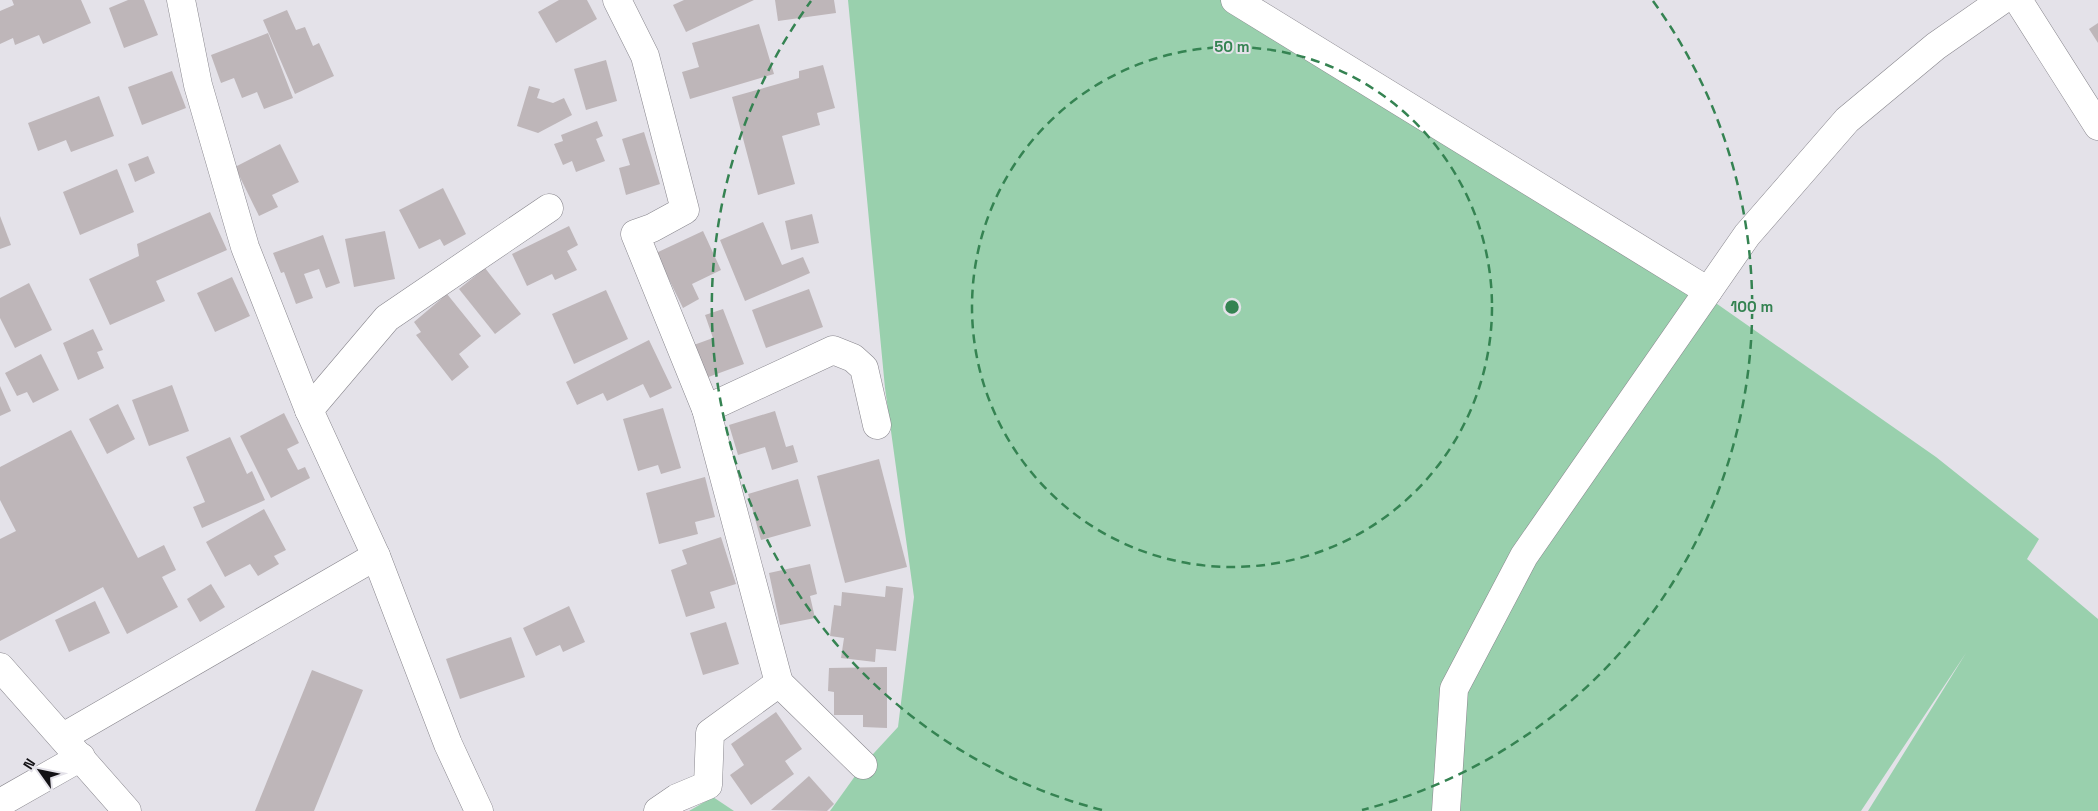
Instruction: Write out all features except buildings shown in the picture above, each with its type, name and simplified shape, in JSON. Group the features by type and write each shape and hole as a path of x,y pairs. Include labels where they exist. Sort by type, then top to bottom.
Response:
{"street":[{"path":"182,0 198,84 245,248 309,410 376,556 448,744 479,811"},
{"path":"617,0 646,56 685,210 652,228 635,234 706,409 779,683 862,765"},
{"path":"1235,0 1708,291"},
{"path":"1446,811 1454,689 1524,556 1747,235 1847,120 1936,46 2002,0"},
{"path":"2018,0 2098,126"},
{"path":"309,410 387,318 549,208"},
{"path":"706,409 833,350 853,358 864,368 877,425"},
{"path":"63,737 376,556"},
{"path":"0,667 126,811"},
{"path":"658,811 677,798 708,785 710,733 779,683"},
{"path":"0,803 80,757"}],"green space":[{"path":"848,0 1234,0 1630,243 1936,457 2039,539 2027,559 2098,619 2098,811 1868,811 1966,653 1861,811 830,811 863,765 898,727 914,597 885,388"},
{"path":"713,797 734,811 689,811"}]}
